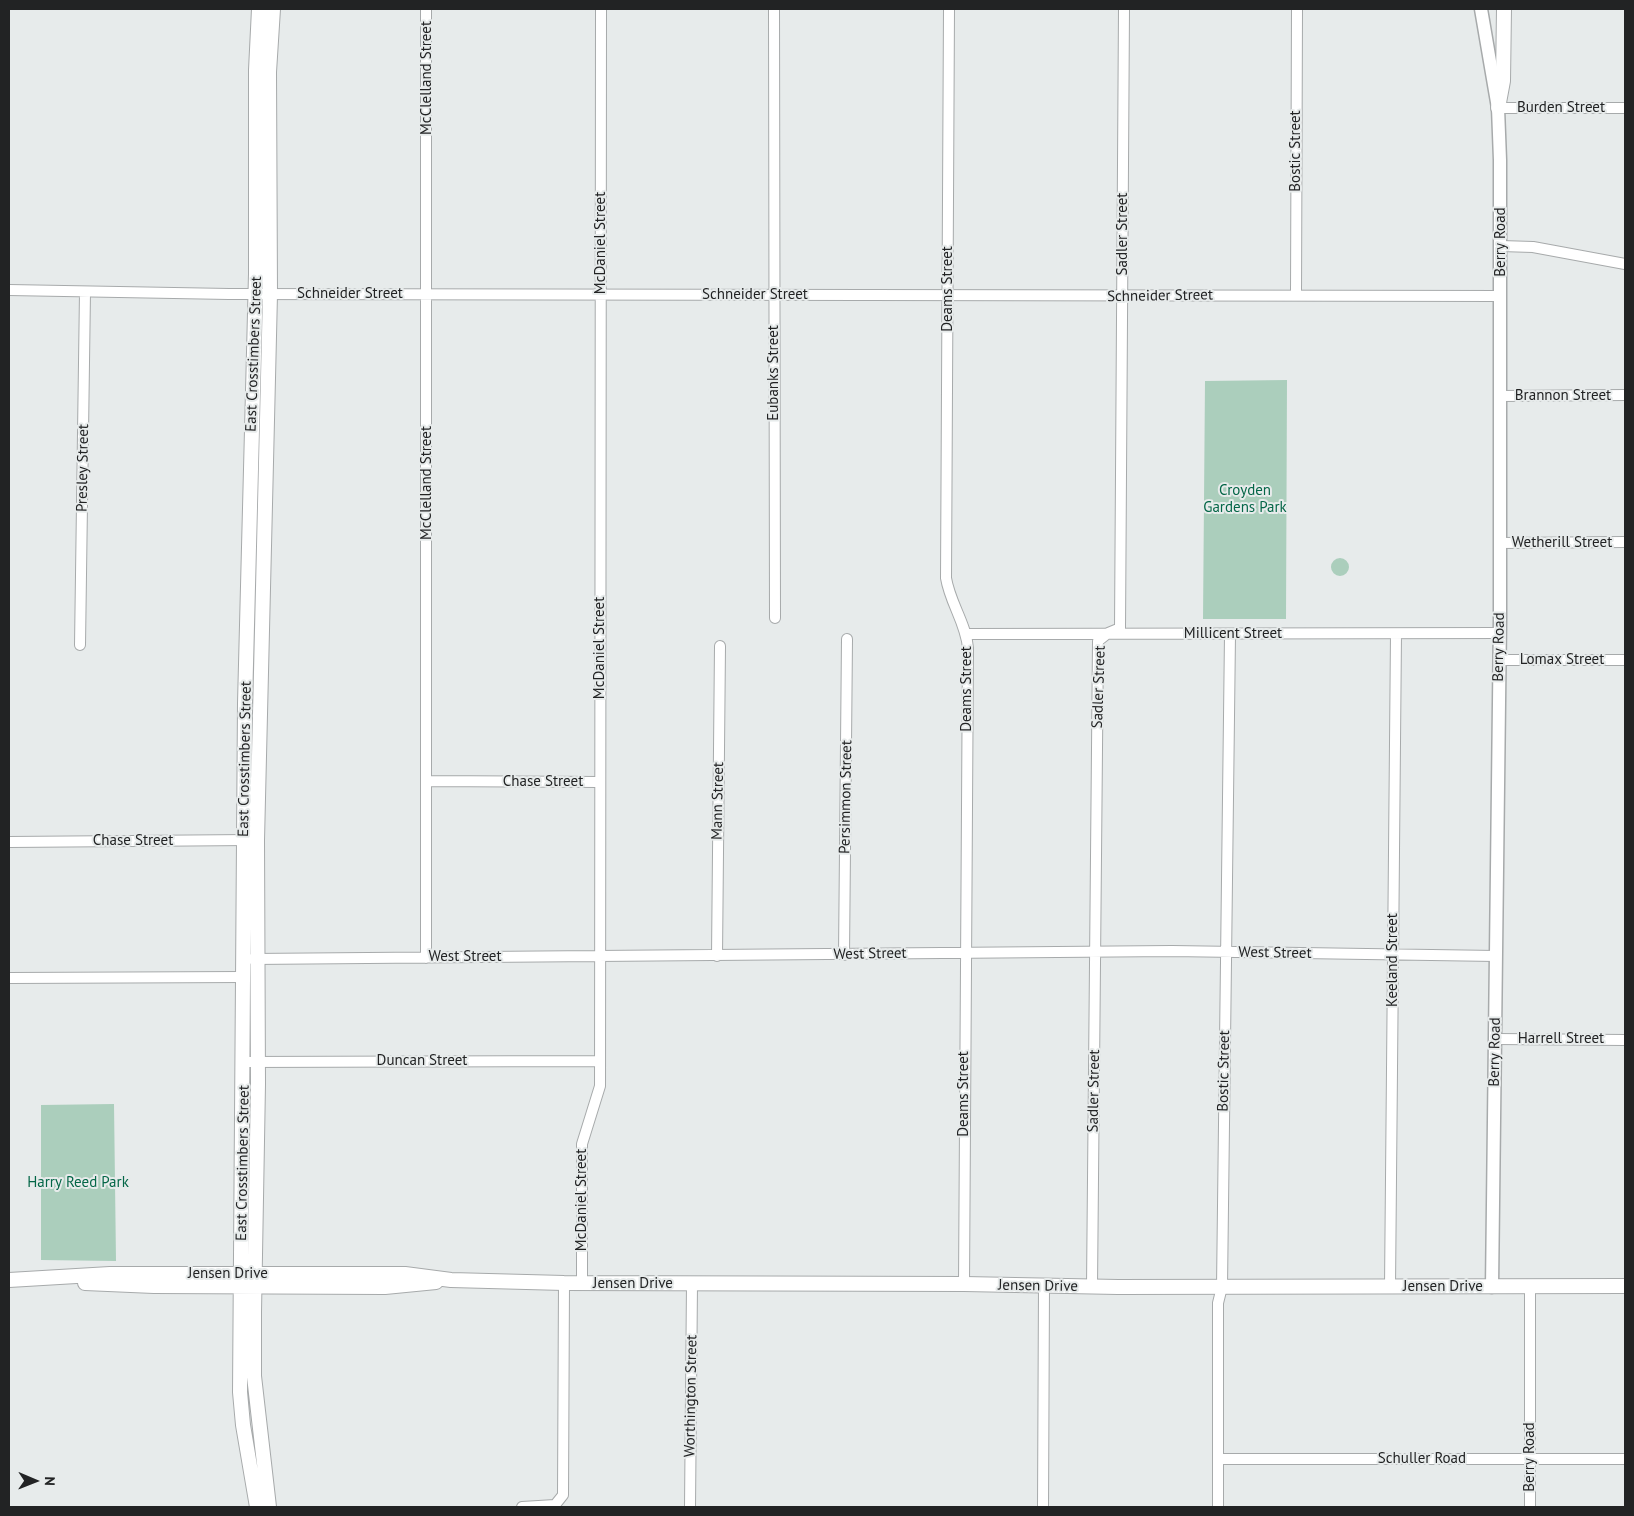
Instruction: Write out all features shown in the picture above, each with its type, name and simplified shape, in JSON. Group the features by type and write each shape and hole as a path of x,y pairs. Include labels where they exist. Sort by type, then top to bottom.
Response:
{"main road":[{"name":"East Crosstimbers Street","path":"257,1507 240,1392 248,1280 251,1062 250,840 245,696 252,394 262,146 260,9"},
{"name":"East Crosstimbers Street","path":"262,71 273,9"},
{"path":"1498,108 1503,81 1504,9"},
{"name":"East Crosstimbers Street","path":"250,840 260,697 270,294 262,146"},
{"path":"252,394 268,395"},
{"path":"248,553 264,554"},
{"path":"245,696 260,697"},
{"name":"East Crosstimbers Street","path":"250,959 243,976 251,1062"},
{"name":"Jensen Drive","path":"9,1280 110,1274 248,1280 451,1280 582,1284 964,1284 1222,1287 1625,1286"},
{"name":"East Crosstimbers Street","path":"248,1280 258,1422 269,1507"},
{"path":"243,1421 258,1422"}],"street":[{"name":"McClelland Street","path":"426,9 428,294 426,958"},
{"name":"McDaniel Street","path":"582,1284 582,1144 600,1086 601,9"},
{"name":"Eubanks Street","path":"774,9 775,618"},
{"name":"Deams Street","path":"949,9 946,578 948,593 967,634 964,1284"},
{"name":"Sadler Street","path":"1092,1286 1098,641 1108,633 1120,628 1124,9"},
{"name":"Bostic Street","path":"1296,294 1297,9"},
{"name":"Berry Road","path":"1480,9 1498,108 1501,246 1500,633 1492,1287"},
{"name":"Burden Street","path":"1498,108 1625,108"},
{"path":"1501,246 1533,247 1625,264"},
{"name":"Schneider Street","path":"9,290 256,294 1122,297 1296,294 1501,296"},
{"name":"Presley Street","path":"80,645 85,292"},
{"name":"Brannon Street","path":"1501,396 1625,395"},
{"name":"Wetherill Street","path":"1499,543 1625,542"},
{"name":"Millicent Street","path":"967,634 1500,633"},
{"name":"Keeland Street","path":"1390,1287 1396,634"},
{"name":"Bostic Street","path":"1218,1507 1218,1303 1222,1287 1230,635"},
{"name":"Persimmon Street","path":"844,955 847,639"},
{"name":"Mann Street","path":"717,956 720,646"},
{"name":"Lomax Street","path":"1499,660 1625,660"},
{"name":"Chase Street","path":"427,781 599,782"},
{"name":"Chase Street","path":"9,842 250,840"},
{"name":"West Street","path":"250,959 844,955 966,952 1225,952 1496,956"},
{"path":"9,978 243,976"},
{"name":"Harrell Street","path":"1496,1039 1625,1040"},
{"name":"Duncan Street","path":"251,1062 600,1061"},
{"path":"522,1507 548,1507 559,1501 564,1487 564,1283"},
{"name":"Worthington Street","path":"690,1507 692,1284"},
{"path":"1043,1507 1044,1286"},
{"name":"Berry Road","path":"1530,1287 1530,1507"},
{"name":"Schuller Road","path":"1219,1459 1625,1459"}],"green space":[{"name":"Croyden Gardens Park","path":"1287,380 1286,619 1203,619 1205,381"},
{"path":"1340,558 1346,561 1349,567 1346,573 1340,576 1334,573 1331,567 1334,561"},
{"name":"Harry Reed Park","path":"114,1104 116,1261 41,1260 41,1105"}]}
